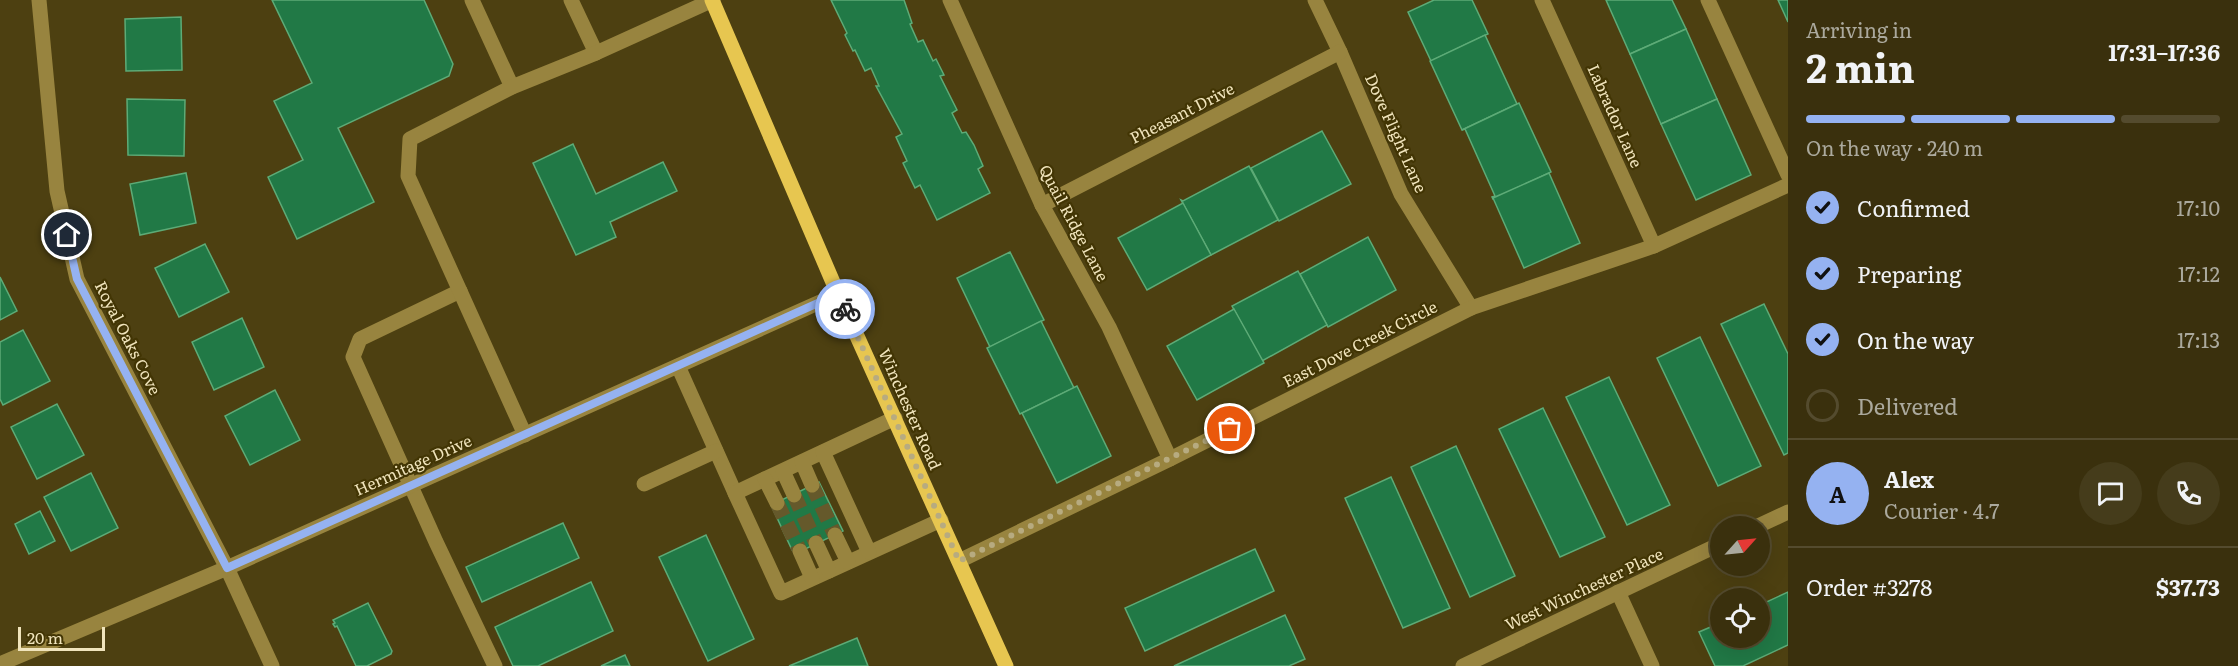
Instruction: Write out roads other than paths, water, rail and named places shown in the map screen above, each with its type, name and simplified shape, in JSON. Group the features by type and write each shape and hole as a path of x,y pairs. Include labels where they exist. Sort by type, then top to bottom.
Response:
{"main road":[{"name":"Winchester Road","path":"712,0 838,294 1006,666"}],"street":[{"name":"Royal Oaks Cove","path":"39,0 57,191 77,279 227,568 272,666"},
{"path":"472,0 512,87"},
{"path":"571,0 596,54"},
{"path":"525,435 408,176 410,139 512,87 596,54 712,0"},
{"name":"Quail Ridge Lane","path":"950,0 1042,205 1109,327 1170,459"},
{"name":"Dove Flight Lane","path":"1315,0 1401,194 1471,308"},
{"name":"Labrador Lane","path":"1542,0 1654,246"},
{"path":"1708,0 1788,175"},
{"name":"Pheasant Drive","path":"1042,205 1340,52"},
{"name":"East Dove Creek Circle","path":"959,561 1170,459 1471,308 1654,246 1788,185"},
{"path":"460,291 360,339 353,357 495,666"},
{"name":"Hermitage Drive","path":"0,664 227,568 838,294"},
{"path":"678,366 781,593 941,520"},
{"path":"735,493 895,418"},
{"path":"644,484 716,451"},
{"path":"823,452 869,552"},
{"path":"802,462 812,485"},
{"path":"783,471 794,495"},
{"path":"765,479 777,503"},
{"path":"1770,520 1788,512"},
{"path":"835,535 848,562"},
{"path":"816,543 829,571"},
{"name":"West Winchester Place","path":"1463,666 1710,549"},
{"path":"800,551 812,578"},
{"path":"1618,592 1652,666"}],"tunnel":[{"path":"812,485 835,535"},
{"path":"794,495 816,543"},
{"path":"777,503 800,551"}]}
